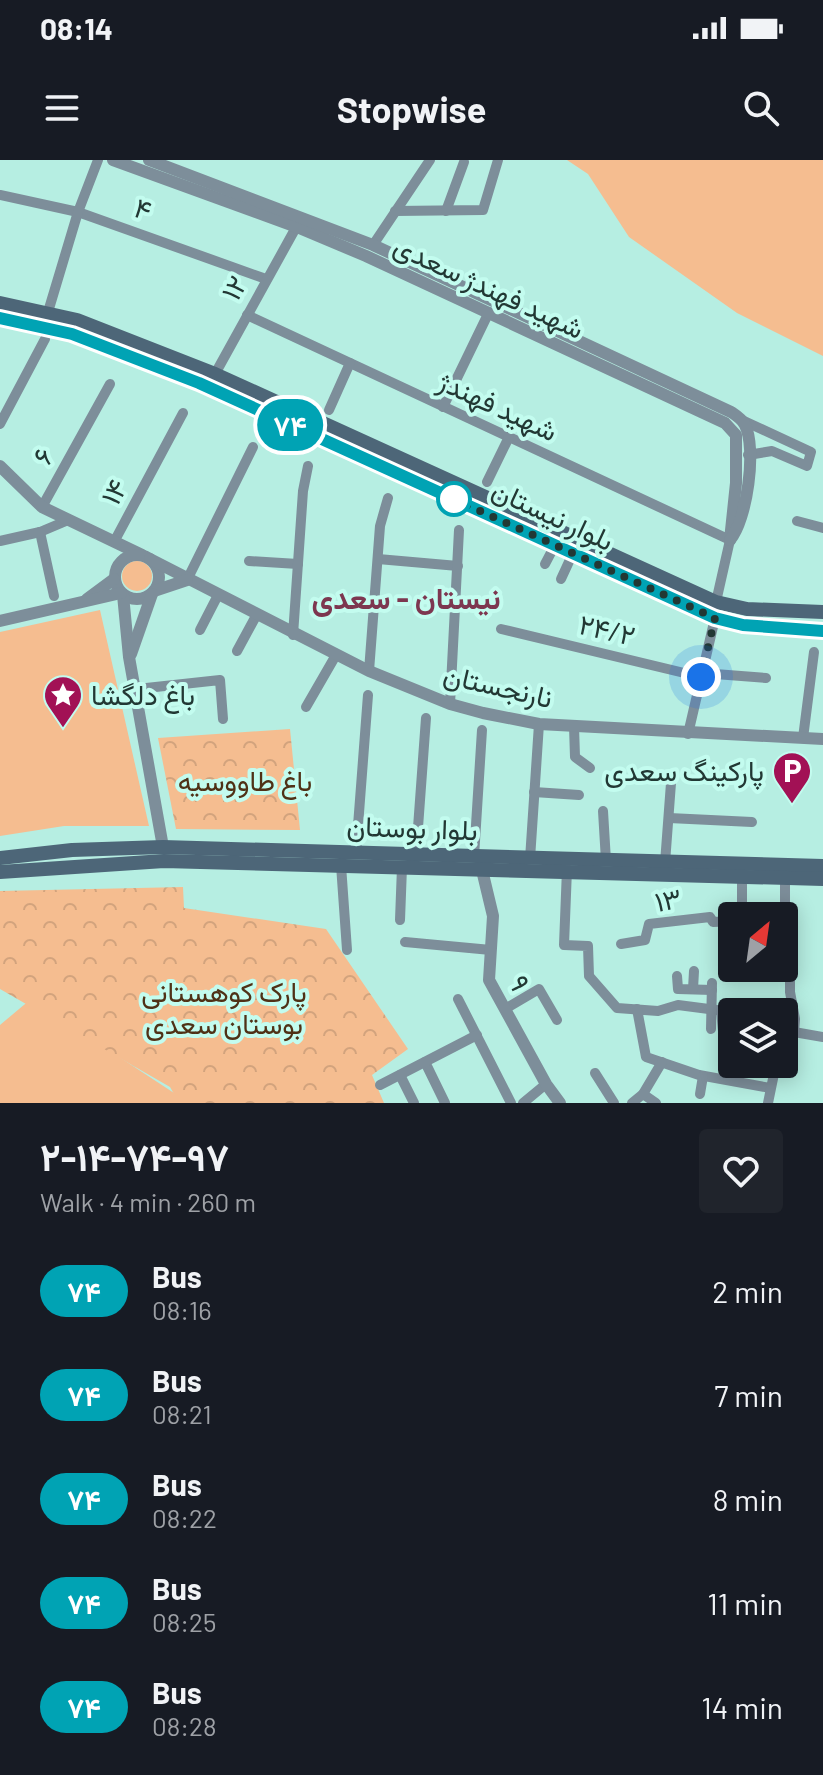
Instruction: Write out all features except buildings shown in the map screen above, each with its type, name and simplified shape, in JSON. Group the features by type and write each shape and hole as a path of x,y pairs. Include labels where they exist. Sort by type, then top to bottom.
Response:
{"main road":[{"name":"بلوار نیستان","path":"0,303 48,312 215,374 716,602 747,609 823,611"},
{"name":"بلوار نیستان","path":"0,318 72,334 199,383 715,618 743,625 823,631"},
{"name":"بلوار بوستان","path":"0,858 72,850 319,857 356,852 416,855 478,863 823,879"},
{"name":"بلوار بوستان","path":"0,872 164,854"},
{"name":"بلوار بوستان","path":"319,857 341,865 402,867 530,859 568,867 606,861 823,866"}],"street":[{"path":"48,312 78,212 98,160"},
{"name":"شهید فهندژ سعدی","path":"113,160 373,245 744,421 748,433 748,485 741,527 730,540"},
{"name":"شهید فهندژ سعدی","path":"149,160 299,221 734,429 736,483 730,540 716,602"},
{"path":"373,245 430,160"},
{"path":"395,211 483,210 498,160"},
{"path":"446,211 464,162"},
{"name":"۴","path":"0,195 78,212 266,279"},
{"name":"۱۲","path":"215,374 299,221"},
{"path":"443,407 489,312"},
{"name":"شهید فهندژ","path":"247,315 730,540"},
{"path":"0,424 45,339"},
{"path":"329,410 350,363"},
{"name":"۶","path":"42,507 110,384"},
{"name":"۱۴","path":"111,540 183,413"},
{"path":"744,421 811,452 807,466 772,451 748,455"},
{"path":"487,482 509,437"},
{"path":"0,621 122,594 138,600 187,580 253,447"},
{"name":"نارنجستان","path":"0,466 42,507 66,521 146,557 293,635 450,704 539,724 823,739"},
{"path":"293,635 308,466"},
{"path":"369,671 380,526 388,498"},
{"path":"0,541 40,532 66,521"},
{"path":"797,521 823,528"},
{"path":"450,704 459,530"},
{"path":"40,532 54,596"},
{"path":"111,540 119,564"},
{"path":"545,564 555,545"},
{"path":"561,579 573,553"},
{"path":"81,603 114,579 119,564 129,556 146,557 158,571 129,657"},
{"path":"378,559 458,566"},
{"path":"249,561 298,564"},
{"path":"114,579 122,594 129,657 164,854"},
{"path":"200,630 217,597"},
{"path":"237,651 256,616"},
{"path":"688,734 715,618"},
{"name":"۲۴/۲","path":"501,629 702,675 766,678"},
{"path":"803,738 814,652"},
{"path":"306,707 336,655"},
{"path":"137,689 220,680 223,719"},
{"path":"356,852 368,695"},
{"path":"416,855 426,718"},
{"path":"530,859 539,724"},
{"path":"574,726 575,757 590,768"},
{"path":"478,863 482,730"},
{"path":"665,863 671,783"},
{"path":"534,792 579,795"},
{"path":"603,811 606,861"},
{"path":"669,818 752,822"},
{"name":"۹","path":"478,863 493,916 489,980 546,1084 560,1103"},
{"path":"341,865 347,950"},
{"path":"400,920 402,867"},
{"path":"568,867 564,945 588,946 589,976 617,1008 658,1011 678,1005 718,1011"},
{"path":"742,877 742,902"},
{"path":"785,878 785,916 790,930 791,998"},
{"name":"۱۳","path":"621,944 645,940 649,924 710,917 713,922 718,922"},
{"path":"405,942 491,950"},
{"path":"693,989 694,971"},
{"path":"677,976 678,989 712,986 718,1003"},
{"path":"505,1009 539,989 557,1020"},
{"path":"458,999 511,1103"},
{"path":"637,1009 639,1034 646,1057 703,1076 770,1088"},
{"path":"711,1029 718,1016"},
{"path":"798,1033 823,1037"},
{"path":"380,1085 477,1035"},
{"path":"425,1062 445,1103"},
{"path":"632,1103 643,1094 662,1062"},
{"path":"595,1073 614,1103"},
{"path":"400,1075 414,1103"},
{"path":"700,1094 703,1076"},
{"path":"768,1103 772,1078"},
{"path":"523,1103 546,1084"},
{"path":"643,1094 656,1103"}],"green space":[{"path":"567,160 823,160 823,356 737,313 629,237 588,174"},
{"path":"137,561 148,565 152,576 148,587 137,591 126,587 122,576 126,565"},
{"name":"باغ دلگشا","path":"100,610 149,826 64,826 0,836 0,632"},
{"name":"باغ طاووسیه","path":"290,729 300,830 176,829 158,738"},
{"name":"پارک کوهستانی بوستان سعدی","path":"183,887 184,908 326,929 408,1049 372,1075 384,1103 179,1103 170,1087 0,989 0,891"},
{"path":"31,999 174,1093 180,1103 0,1103 0,1025"}],"bus line":[{"name":"۷۴","path":"0,318 72,334 199,383 715,618 743,625 823,631"}],"place":[{"name":"باغ دلگشا","path":"63,729"},
{"name":"پارکینگ سعدی","path":"792,805"}],"district":[{"name":"نیستان - سعدی","path":"406,599"}],"route":[{"path":"454,499 715,618 701,677"}]}
